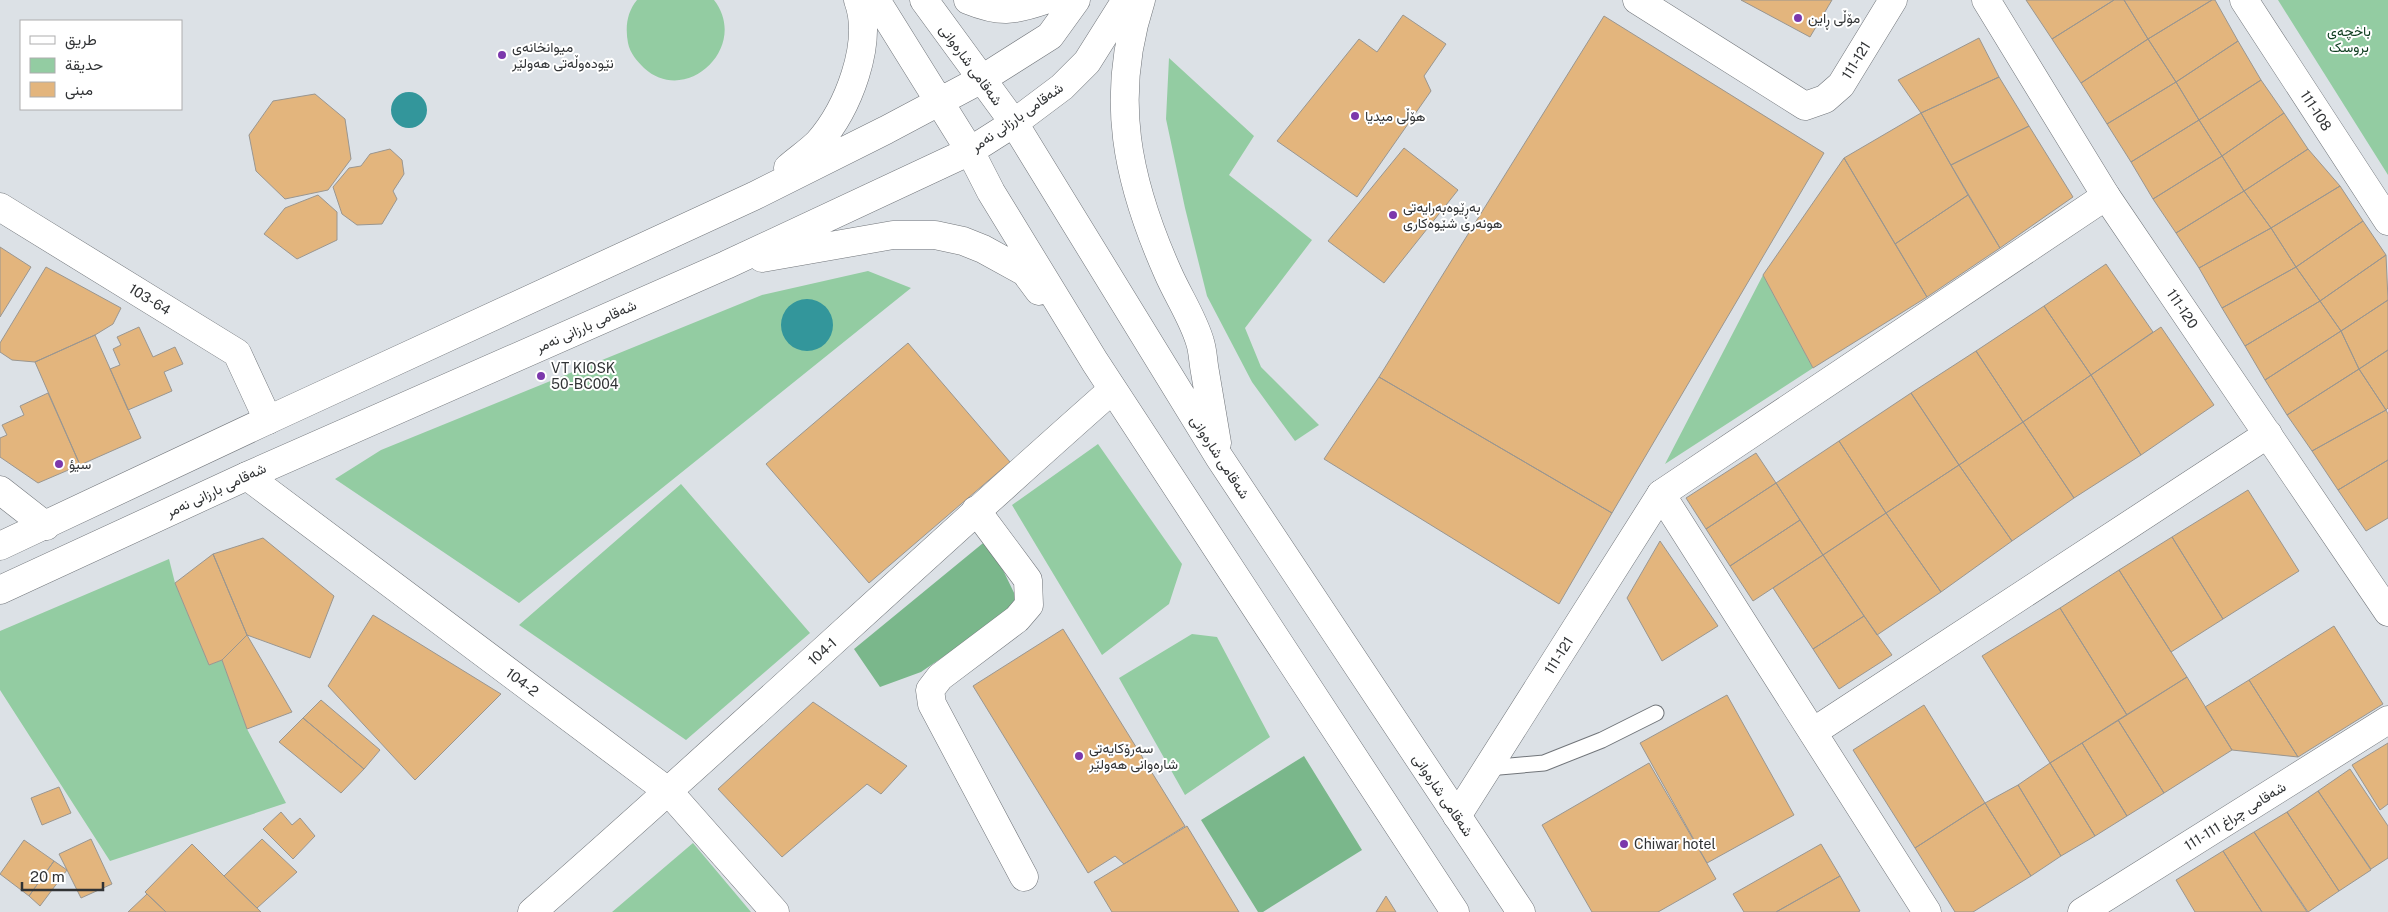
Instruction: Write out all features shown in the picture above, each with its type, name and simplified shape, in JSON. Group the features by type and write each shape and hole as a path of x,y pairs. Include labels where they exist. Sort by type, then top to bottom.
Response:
{"street":[{"path":"754,196 818,142 839,112 853,81 863,47 864,15 858,0"},
{"path":"876,0 970,151 991,192 1094,362 1455,912"},
{"name":"شەقامی شارەوانی","path":"924,0 1014,124 1219,457 1521,912"},
{"path":"968,0 1001,9 1018,9 1045,0"},
{"path":"0,546 754,196 940,102 982,79 1050,36 1076,0"},
{"name":"شەقامی بارزانی نەمر","path":"0,590 247,476 726,265 970,151 1014,124 1062,87 1087,62 1126,0"},
{"path":"1141,0 1128,56 1124,85 1125,126 1132,172 1145,217 1168,273 1200,342 1219,457"},
{"name":"111-121","path":"1637,0 1805,106 1825,99 1841,84 1893,0"},
{"name":"111-120","path":"1986,0 2106,196 2388,612"},
{"name":"111-108","path":"2244,0 2388,221"},
{"path":"1927,912 1661,494 2106,196"},
{"name":"103-64","path":"0,207 237,353 268,420"},
{"path":"726,265 893,236 935,235 962,241 983,249 1025,272 1094,362"},
{"name":"104-1","path":"532,912 669,792 976,510 1112,390"},
{"path":"1813,732 2268,434"},
{"name":"104-2","path":"247,476 669,792 775,912"},
{"path":"0,490 46,526"},
{"name":"111-121","path":"1457,816 1661,494"},
{"path":"976,510 1028,580 1028,605 1017,619 940,677 930,690 932,704 1024,877"},
{"name":"شەقامی چراغ 111-111","path":"2082,912 2388,720"}],"lane":[{"path":"1488,768 1544,763 1602,740 1656,712"}],"green space":[{"path":"637,0 714,0 723,18 724,36 719,52 709,66 695,76 678,80 661,78 644,68 632,53 627,37 629,15"},
{"name":"باخچەی بروسک","path":"2278,0 2388,0 2388,175"},
{"path":"1169,58 1254,136 1229,175 1312,240 1245,328 1261,367 1319,425 1295,441 1252,382 1207,296 1185,208 1166,119"},
{"path":"868,271 911,288 519,603 335,479 381,450 762,295"},
{"path":"1763,275 1813,368 1665,464"},
{"path":"1098,444 1182,564 1169,604 1102,655 1012,505"},
{"path":"681,484 810,633 686,740 519,625"},
{"path":"988,539 1017,599 1003,616 921,672 880,687 854,649"},
{"path":"169,559 175,583 209,665 222,660 247,729 286,803 110,861 0,690 0,631"},
{"path":"1192,634 1217,637 1270,737 1185,795 1119,678"},
{"path":"1304,756 1362,850 1263,912 1258,912 1201,820"},
{"path":"693,843 751,912 612,912"}],"water":[{"path":"409,92 422,97 427,110 422,123 409,128 396,123 391,110 396,97"},
{"path":"807,299 817,301 825,307 831,315 833,325 831,335 825,343 817,349 807,351 797,349 789,343 783,335 781,325 783,315 789,307 797,301"}],"building":[{"name":"مۆڵی ڕاین","path":"1741,0 1832,0 1810,37"},
{"path":"2026,0 2114,0 2052,39"},
{"path":"2114,0 2124,0 2148,39 2081,83 2052,39"},
{"path":"2124,0 2212,0 2148,39"},
{"path":"2212,0 2215,0 2238,41 2176,82 2148,39"},
{"name":"هۆڵی میدیا","path":"1403,15 1446,44 1424,76 1431,91 1357,197 1277,141 1359,39 1377,52"},
{"path":"1604,16 1824,153 1612,513 1379,377"},
{"path":"1979,38 1999,77 1921,113 1898,80"},
{"path":"2148,39 2176,82 2107,124 2081,83"},
{"path":"2238,41 2261,80 2199,120 2176,82"},
{"path":"1999,77 2029,126 1951,165 1921,113"},
{"path":"2261,80 2284,113 2222,156 2199,120"},
{"path":"2176,82 2199,120 2131,162 2107,124"},
{"path":"315,94 345,119 351,159 328,190 285,199 256,171 249,135 273,101"},
{"path":"1921,113 1968,195 1895,244 1844,158"},
{"path":"2284,113 2308,149 2244,191 2222,156"},
{"path":"2199,120 2222,156 2153,199 2131,162"},
{"path":"2029,126 2073,197 2000,248 1951,165"},
{"name":"بەڕێوەبەرایەتی هونەری شێوەکاری","path":"1404,148 1458,190 1384,283 1328,241"},
{"path":"390,149 402,160 404,174 393,191 397,199 382,224 357,225 342,214 333,187 349,168 361,166 370,154"},
{"path":"2308,149 2340,186 2271,228 2244,191"},
{"path":"2222,156 2244,191 2176,233 2153,199"},
{"path":"1844,158 1927,297 1813,368 1763,275"},
{"path":"2340,186 2363,221 2296,267 2271,228"},
{"path":"2244,191 2271,228 2199,268 2176,233"},
{"path":"318,195 337,212 337,240 297,259 264,234 285,208"},
{"path":"1968,195 2000,248 1927,297 1895,244"},
{"path":"2363,221 2386,255 2320,301 2296,267"},
{"path":"2271,228 2296,267 2222,308 2199,268"},
{"path":"0,247 31,267 0,317"},
{"path":"2386,255 2388,300 2341,331 2320,301"},
{"path":"2106,264 2153,332 2091,375 2044,306"},
{"path":"46,267 121,308 113,324 95,335 35,362 12,360 0,352 0,343"},
{"path":"2296,267 2320,301 2245,346 2222,308"},
{"path":"2388,300 2388,350 2359,369 2341,331"},
{"path":"2320,301 2341,331 2265,380 2245,346"},
{"path":"2044,306 2091,375 2023,422 1976,351"},
{"path":"139,327 153,357 175,347 183,364 164,372 172,391 128,410 110,369 120,365 113,349 121,345 117,337"},
{"path":"2161,327 2214,405 2141,455 2091,375"},
{"path":"2341,331 2359,369 2287,415 2265,380"},
{"path":"95,335 141,438 80,465 35,362"},
{"path":"908,343 1010,462 869,583 766,464"},
{"path":"2388,350 2388,408 2386,410 2359,369"},
{"path":"1976,351 2023,422 1959,465 1911,393"},
{"path":"2359,369 2386,410 2312,451 2287,415"},
{"path":"2091,375 2141,455 2074,498 2023,422"},
{"path":"1379,377 1612,513 1559,604 1324,459"},
{"path":"48,393 80,465 38,483 0,457 0,438 7,435 2,425 24,415 20,406"},
{"path":"1911,393 1959,465 1886,513 1839,441"},
{"path":"2386,410 2388,414 2388,460 2338,490 2312,451"},
{"path":"2023,422 2074,498 2012,541 1959,465"},
{"path":"1839,441 1886,513 1823,555 1776,483"},
{"path":"1756,453 1776,483 1706,529 1686,498"},
{"path":"2388,460 2388,518 2366,531 2338,490"},
{"path":"1959,465 2012,541 1941,592 1886,513"},
{"path":"1776,483 1800,520 1730,566 1706,529"},
{"path":"2248,490 2299,571 2223,619 2172,537"},
{"path":"1886,513 1941,592 1877,635 1823,555"},
{"path":"1800,520 1823,555 1753,601 1730,566"},
{"path":"2172,537 2223,619 2171,652 2119,570"},
{"path":"263,538 334,596 310,658 247,635 213,554"},
{"path":"1660,541 1718,626 1662,661 1627,598"},
{"path":"213,554 247,635 222,660 209,665 175,583"},
{"path":"1823,555 1864,616 1813,649 1773,588"},
{"path":"2119,570 2187,677 2127,715 2060,608"},
{"path":"2060,608 2127,715 2050,763 1982,656"},
{"path":"373,615 501,694 415,780 328,686"},
{"path":"1864,616 1892,655 1839,689 1813,649"},
{"path":"2334,626 2383,704 2298,757 2249,680"},
{"name":"سەرۆکایەتی شارەوانی هەولێر","path":"1063,629 1185,826 1124,864 1115,856 1088,873 973,686"},
{"path":"247,635 292,712 247,729 222,660"},
{"path":"2187,677 2232,750 2164,793 2118,720"},
{"path":"2249,680 2298,757 2232,750 2205,707"},
{"path":"1727,695 1794,815 1707,863 1640,743"},
{"path":"321,700 380,750 364,769 303,718"},
{"path":"813,702 907,766 881,794 867,784 782,857 718,789"},
{"path":"1924,705 1985,803 1915,848 1853,750"},
{"path":"303,718 364,769 341,793 279,742"},
{"path":"2118,720 2164,793 2127,816 2082,743"},
{"path":"2082,743 2127,816 2095,836 2050,763"},
{"path":"2388,743 2388,804 2380,810 2352,765"},
{"name":"Chiwar hotel","path":"1649,763 1716,879 1658,912 1592,912 1542,825"},
{"path":"2050,763 2095,836 2061,856 2018,785"},
{"path":"2350,769 2388,826 2388,858 2371,869 2318,791"},
{"path":"2018,785 2061,856 2031,876 1985,803"},
{"path":"59,787 71,813 42,825 31,798"},
{"path":"2318,791 2371,870 2339,891 2287,812"},
{"path":"1985,803 2031,876 1973,912 1955,912 1915,848"},
{"path":"281,812 292,825 300,818 315,836 293,859 263,829"},
{"path":"2287,812 2339,891 2308,912 2254,832"},
{"path":"1187,826 1239,912 1112,912 1094,882"},
{"path":"2254,832 2307,912 2262,912 2223,851"},
{"path":"91,839 112,884 81,898 59,854"},
{"path":"262,839 297,872 257,908 224,876"},
{"path":"24,840 54,861 29,896 0,874"},
{"path":"192,844 261,912 166,912 147,894 145,892"},
{"path":"1821,844 1840,876 1776,912 1744,912 1733,894"},
{"path":"2223,851 2262,912 2195,912 2176,880"},
{"path":"54,861 67,870 40,906 29,896"},
{"path":"1840,876 1860,911 1776,912"},
{"path":"147,894 166,912 128,912"},
{"path":"1386,896 1396,912 1376,912"}],"place":[{"name":"مۆڵی ڕاین","path":"1798,18"},
{"name":"میوانخانەی نێودەوڵەتی هەولێر","path":"502,55"},
{"name":"هۆڵی میدیا","path":"1355,116"},
{"name":"بەڕێوەبەرایەتی هونەری شێوەکاری","path":"1393,215"},
{"name":"VT KIOSK 50-BC004","path":"541,376"},
{"name":"سيؤ","path":"59,464"},
{"name":"سەرۆکایەتی شارەوانی هەولێر","path":"1079,756"},
{"name":"Chiwar hotel","path":"1624,844"}]}
